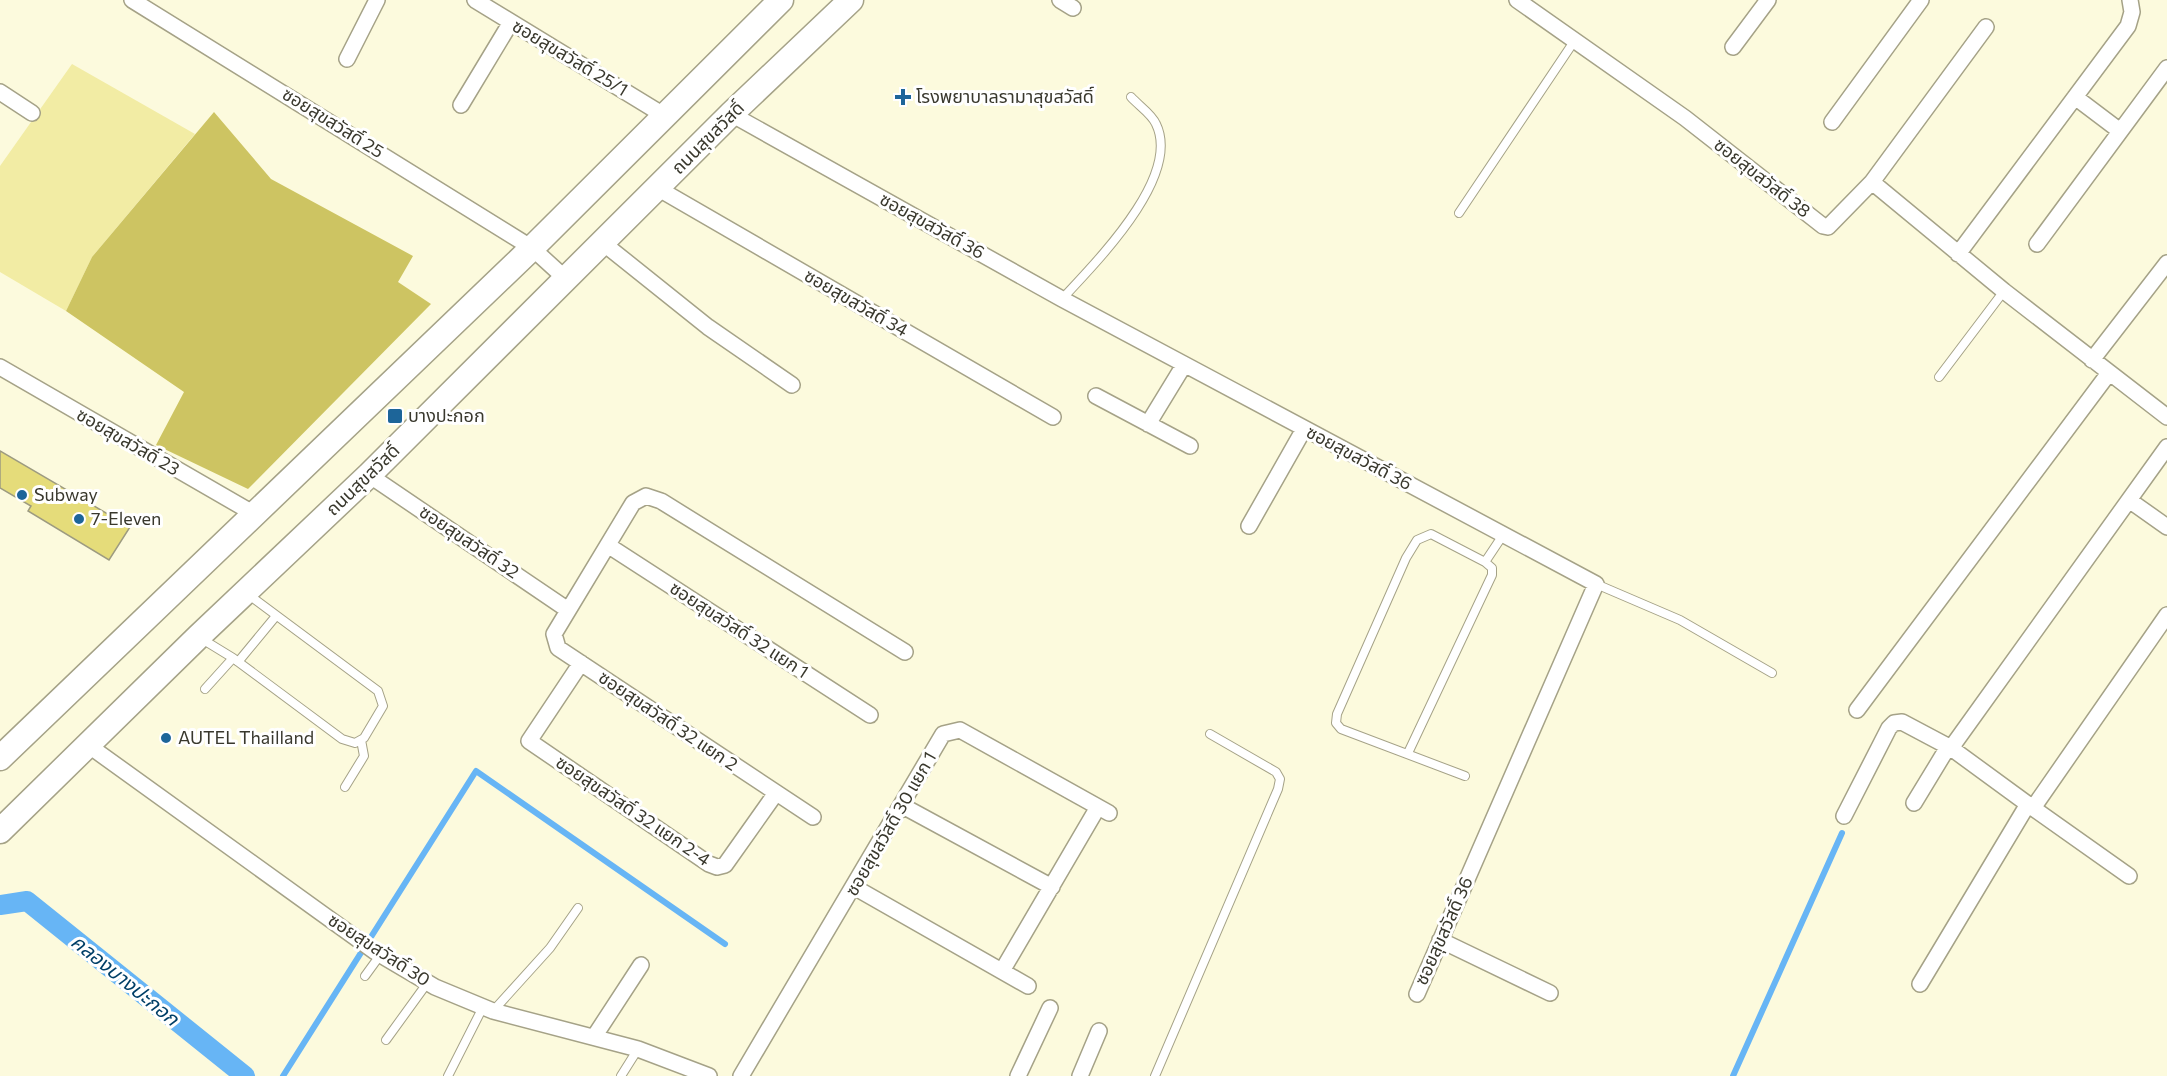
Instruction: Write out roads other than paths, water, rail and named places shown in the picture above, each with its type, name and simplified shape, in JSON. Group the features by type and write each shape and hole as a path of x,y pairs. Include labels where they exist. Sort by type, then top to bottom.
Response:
{"main road":[{"path":"0,758 532,248 781,0"},
{"name":"ถนนสุขสวัสดิ์","path":"0,831 198,637 369,475 731,114 851,0"}],"street":[{"name":"ซอยสุขสวัสดิ์ 25","path":"132,0 532,248 566,279"},
{"path":"347,59 377,0"},
{"name":"ซอยสุขสวัสดิ์ 25/1","path":"475,0 665,116"},
{"name":"ซอยสุขสวัสดิ์ 38","path":"1517,0 1685,118 1823,226 1833,225 1872,182 1986,27"},
{"path":"1733,47 1768,0"},
{"path":"1832,122 1921,0"},
{"path":"1958,254 2128,26 2132,12 2130,0"},
{"path":"461,105 511,22"},
{"path":"2037,244 2167,68"},
{"path":"0,92 32,113"},
{"path":"2075,97 2120,131"},
{"name":"ซอยสุขสวัสดิ์ 36","path":"731,114 1062,299 1596,584 1417,994"},
{"path":"1872,182 2004,291 2167,417"},
{"name":"ซอยสุขสวัสดิ์ 34","path":"658,189 1053,417"},
{"path":"603,243 708,327 792,385"},
{"path":"2092,360 2167,263"},
{"path":"1148,424 1184,364"},
{"name":"ซอยสุขสวัสดิ์ 23","path":"0,367 256,515"},
{"path":"1857,710 2109,373"},
{"path":"1096,396 1190,446"},
{"path":"1249,526 1304,429"},
{"path":"1914,802 1949,747 2167,447"},
{"name":"ซอยสุขสวัสดิ์ 32","path":"369,475 568,610"},
{"name":"ซอยสุขสวัสดิ์ 32 แยก 2","path":"813,817 558,648 554,634 633,504 646,496 661,501 905,652"},
{"path":"2129,500 2167,527"},
{"name":"ซอยสุขสวัสดิ์ 32 แยก 1","path":"609,546 870,715"},
{"path":"1920,984 2031,806 2167,615"},
{"name":"ซอยสุขสวัสดิ์ 32 แยก 2-4","path":"581,663 529,741 717,867 725,865 776,793"},
{"path":"1844,816 1889,728 1894,723 1902,722 1949,747 2129,876"},
{"name":"ซอยสุขสวัสดิ์ 30 แยก 1","path":"741,1076 943,734 960,730 1104,810 1052,887"},
{"name":"ซอยสุขสวัสดิ์ 30","path":"88,745 360,941 428,982 488,1009 638,1049 709,1076"},
{"path":"901,805 1052,887 1002,971"},
{"path":"854,887 1028,986"},
{"path":"1440,940 1550,993"},
{"path":"594,1037 641,965"},
{"path":"1018,1076 1050,1008"},
{"path":"1080,1076 1099,1031"}],"lane":[{"path":"1459,213 1575,40"},
{"path":"1062,299 1101,256 1150,189 1162,154 1156,123 1131,97"},
{"path":"1939,376 2004,291"},
{"path":"1408,753 1492,575 1492,568 1485,562 1431,534 1417,540 1406,558 1337,714 1336,723 1341,729 1465,776"},
{"path":"1485,562 1503,535"},
{"path":"1596,584 1680,621 1772,673"},
{"path":"198,637 235,660 342,739 355,743 361,740 383,706 382,697 378,691 246,593"},
{"path":"205,689 276,616"},
{"path":"1155,1076 1278,789 1280,779 1276,772 1210,734"},
{"path":"345,787 364,756 361,740"},
{"path":"448,1076 488,1009 550,948 578,908"},
{"path":"365,975 377,952"},
{"path":"386,1040 428,982"},
{"path":"621,1076 638,1049"}],"waterway":[{"path":"283,1076 476,771 725,944"},
{"path":"1733,1076 1842,833"},
{"name":"คลองบางปะกอก","path":"0,905 27,901 245,1076"}],"place":[{"name":"โรงพยาบาลรามาสุขสวัสดิ์","path":"903,97"},
{"name":"บางปะกอก","path":"395,416"},
{"name":"Subway","path":"22,495"},
{"name":"7-Eleven","path":"79,519"},
{"name":"AUTEL Thailland","path":"166,738"}]}
